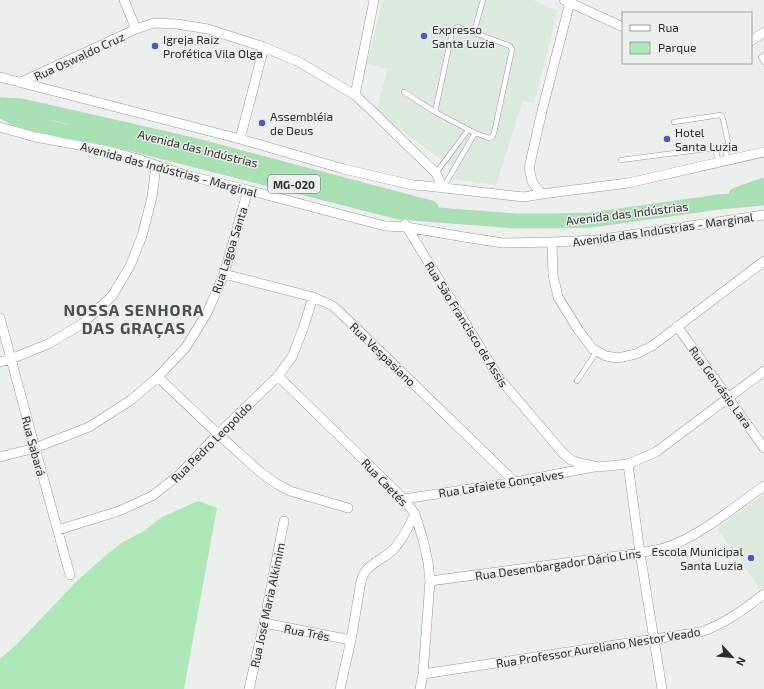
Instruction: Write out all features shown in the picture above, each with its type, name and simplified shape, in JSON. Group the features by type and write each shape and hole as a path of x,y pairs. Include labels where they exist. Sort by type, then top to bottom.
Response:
{"highway":[{"name":"Avenida das Indústrias","path":"0,105 22,106 192,145 464,217"},
{"name":"Avenida das Indústrias","path":"0,110 19,120 122,148 399,212 516,221 591,220 719,202 764,198"},
{"name":"Avenida das Indústrias","path":"719,202 764,185"}],"street":[{"path":"124,0 136,29"},
{"path":"355,96 374,0"},
{"path":"542,194 532,181 529,168 569,1 622,27"},
{"name":"Rua Oswaldo Cruz","path":"21,82 136,29 154,23 177,24 208,29 264,47 299,62 355,96 436,173"},
{"path":"752,40 764,32"},
{"path":"240,139 264,47"},
{"path":"0,77 240,139 344,169 413,185 524,198 542,194 628,183 764,152"},
{"name":"Avenida das Indústrias - Marginal","path":"0,128 35,137 96,148 122,148 138,159 185,175 385,226 406,227 503,243 596,240 764,215"},
{"path":"122,148 131,136 141,134"},
{"path":"302,174 306,157"},
{"path":"0,362 48,344 82,324 112,296 130,266 142,236 152,197 156,166"},
{"path":"340,184 344,169"},
{"path":"436,173 443,188"},
{"path":"427,186 436,173"},
{"name":"Rua Lagoa Santa","path":"0,458 35,448 89,427 131,400 158,377 186,347 207,313 224,274 248,190"},
{"name":"Rua São Francisco de Assis","path":"399,212 406,227 499,378 563,453 571,460 598,467 628,464 656,452 764,371"},
{"path":"552,242 553,275 558,297 578,331 593,349 606,356 618,358 636,354 652,346 764,261"},
{"name":"Rua Vespasiano","path":"224,274 313,297 333,306 515,482"},
{"name":"Rua Pedro Leopoldo","path":"58,530 119,511 152,496 179,475 218,434 278,376 292,356 303,329 313,297"},
{"name":"Rua Sabará","path":"0,318 70,575"},
{"name":"Rua Gervásio Lara","path":"677,326 764,448"},
{"name":"Rua Caetés","path":"278,376 404,499 415,514 428,562 430,581 423,674 420,689"},
{"path":"158,377 260,472 277,484 290,492 348,508"},
{"path":"628,464 640,553 662,689"},
{"name":"Rua Lafaiete Gonçalves","path":"404,499 515,482 598,467"},
{"name":"Rua Desembargador Dário Lins","path":"430,581 640,553 665,548 688,538 709,525 764,486"},
{"path":"340,689 351,640 361,581 364,573 394,548 415,514"},
{"name":"Rua José Maria Alkimim","path":"249,689 264,623 284,521"},
{"name":"Rua Professor Aureliano Nestor Veado","path":"423,674 701,632 734,616 764,594"},
{"name":"Rua Três","path":"264,623 351,640"}],"lane":[{"path":"474,32 483,0"},
{"path":"404,92 436,112 475,134 489,138 493,135 512,50 510,46 474,32 458,27 456,28 453,31 436,112"},
{"path":"764,55 761,57 764,62"},
{"path":"621,160 729,146 723,119 720,115 674,122"},
{"path":"436,173 468,130"},
{"path":"443,188 475,134"},
{"path":"723,161 724,146"},
{"path":"715,148 723,161"},
{"path":"577,381 597,351"}],"shaded area":[{"path":"383,0 533,0 558,11 534,103 523,100 496,185 454,179 456,170 376,112 388,69 367,63"},
{"name":"Escola Municipal Santa Luzia","path":"764,494 764,588 761,590 717,528"}],"green space":[{"path":"198,501 217,508 184,689 0,689 0,659 17,644 76,582 121,543 144,531 162,517"}],"place":[{"name":"Expresso Santa Luzia","path":"424,36"},
{"name":"Igreja Raiz Profética Vila Olga","path":"155,46"},
{"name":"Assembléia de Deus","path":"262,123"},
{"name":"Hotel Santa Luzia","path":"667,139"},
{"name":"Escola Municipal Santa Luzia","path":"751,558"}],"district":[{"name":"NOSSA SENHORA DAS GRAÇAS","path":"134,318"}]}
